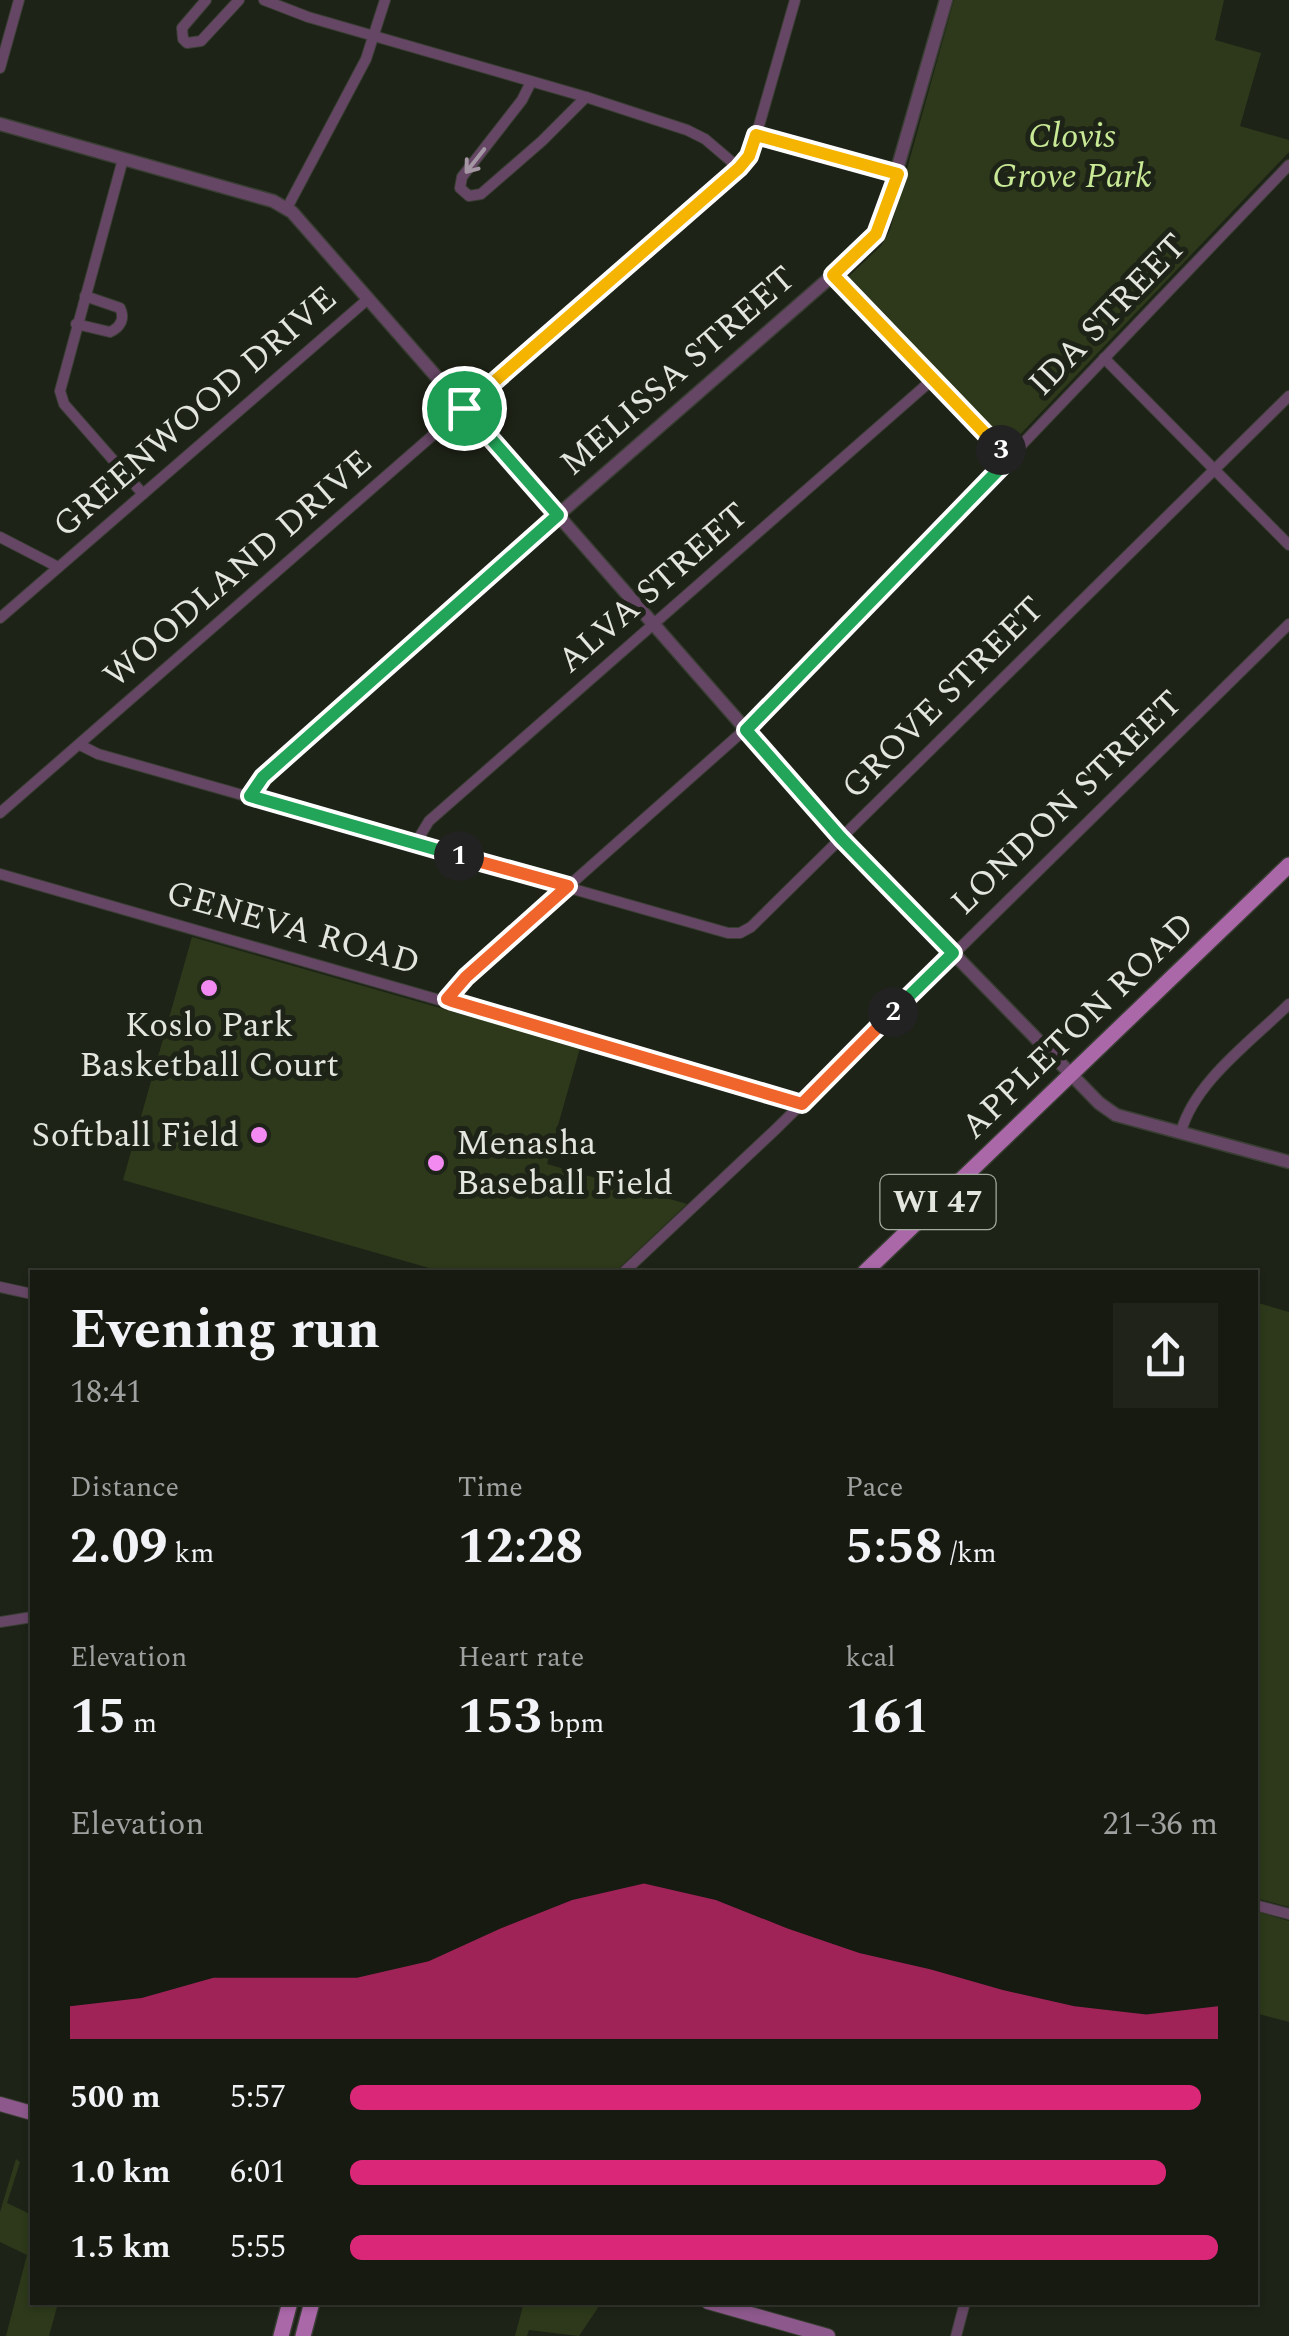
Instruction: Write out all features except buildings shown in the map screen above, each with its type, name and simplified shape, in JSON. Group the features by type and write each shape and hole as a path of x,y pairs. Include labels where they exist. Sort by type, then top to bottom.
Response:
{"main road":[{"name":"APPLETON ROAD","path":"867,1270 1289,864"},
{"path":"0,2104 30,2112"},
{"path":"280,2336 289,2305"},
{"path":"304,2336 311,2305"},
{"path":"719,2305 828,2336"}],"street":[{"path":"0,68 19,0"},
{"path":"206,0 182,28 182,39 188,43 202,41 239,0"},
{"path":"264,0 290,12 586,97 696,134 739,168"},
{"path":"287,208 375,37 386,0"},
{"name":"WOODLAND DRIVE","path":"0,813 739,168 749,156 756,135 795,0"},
{"name":"MELISSA STREET","path":"250,796 263,777 876,234 898,174 946,0"},
{"path":"531,82 522,100 462,177 463,192 481,194 586,97"},
{"path":"0,124 287,208 841,838 1107,1110 1289,1162"},
{"path":"756,135 898,174"},
{"path":"123,158 60,390 62,399 142,494"},
{"name":"IDA STREET","path":"447,999 466,977 746,730 1289,165"},
{"path":"833,275 1009,459"},
{"path":"76,324 110,332 120,325 122,318 120,308 84,296"},
{"name":"GREENWOOD DRIVE","path":"0,618 368,299"},
{"path":"1104,358 1289,546"},
{"name":"ALVA STREET","path":"416,844 429,820 933,379"},
{"name":"GROVE STREET","path":"80,745 98,754 740,934 1289,396"},
{"path":"0,537 58,567"},
{"name":"LONDON STREET","path":"626,1270 802,1104 1289,624"},
{"name":"GENEVA ROAD","path":"0,874 447,999 802,1104"},
{"path":"1181,1132 1200,1092 1289,1004"},
{"path":"0,1288 30,1294"},
{"path":"0,1622 30,1617"},
{"path":"1258,1906 1289,1914"},
{"path":"956,2336 964,2305"}],"green space":[{"name":"Clovis Grove Park","path":"954,0 1224,0 1215,40 1261,53 1240,126 1289,140 1289,152 1011,444 1004,442 847,278 881,246 890,230"},
{"path":"192,937 580,1048 547,1164 687,1204 617,1270 436,1270 123,1180"},
{"path":"1258,1303 1289,1312 1289,1907 1258,1899"},
{"path":"1258,1912 1289,1921 1289,2022 1258,2014"},
{"path":"16,2159 20,2162 7,2203 30,2214 30,2305 57,2305 49,2336 6,2336 27,2255 0,2242 0,2212"},
{"path":"523,2305 600,2305 579,2336 529,2330 527,2336 515,2336"}],"place":[{"name":"Koslo Park Basketball Court","path":"209,988"},
{"name":"Softball Field","path":"259,1135"},
{"name":"Menasha Baseball Field","path":"436,1163"}],"route":[{"path":"756,135 898,174 876,234 833,275 1009,459 746,730 841,838 953,953 802,1104 447,999 466,977 568,886 250,796 263,777 558,515 464,408 739,168 749,156 756,135"}]}
